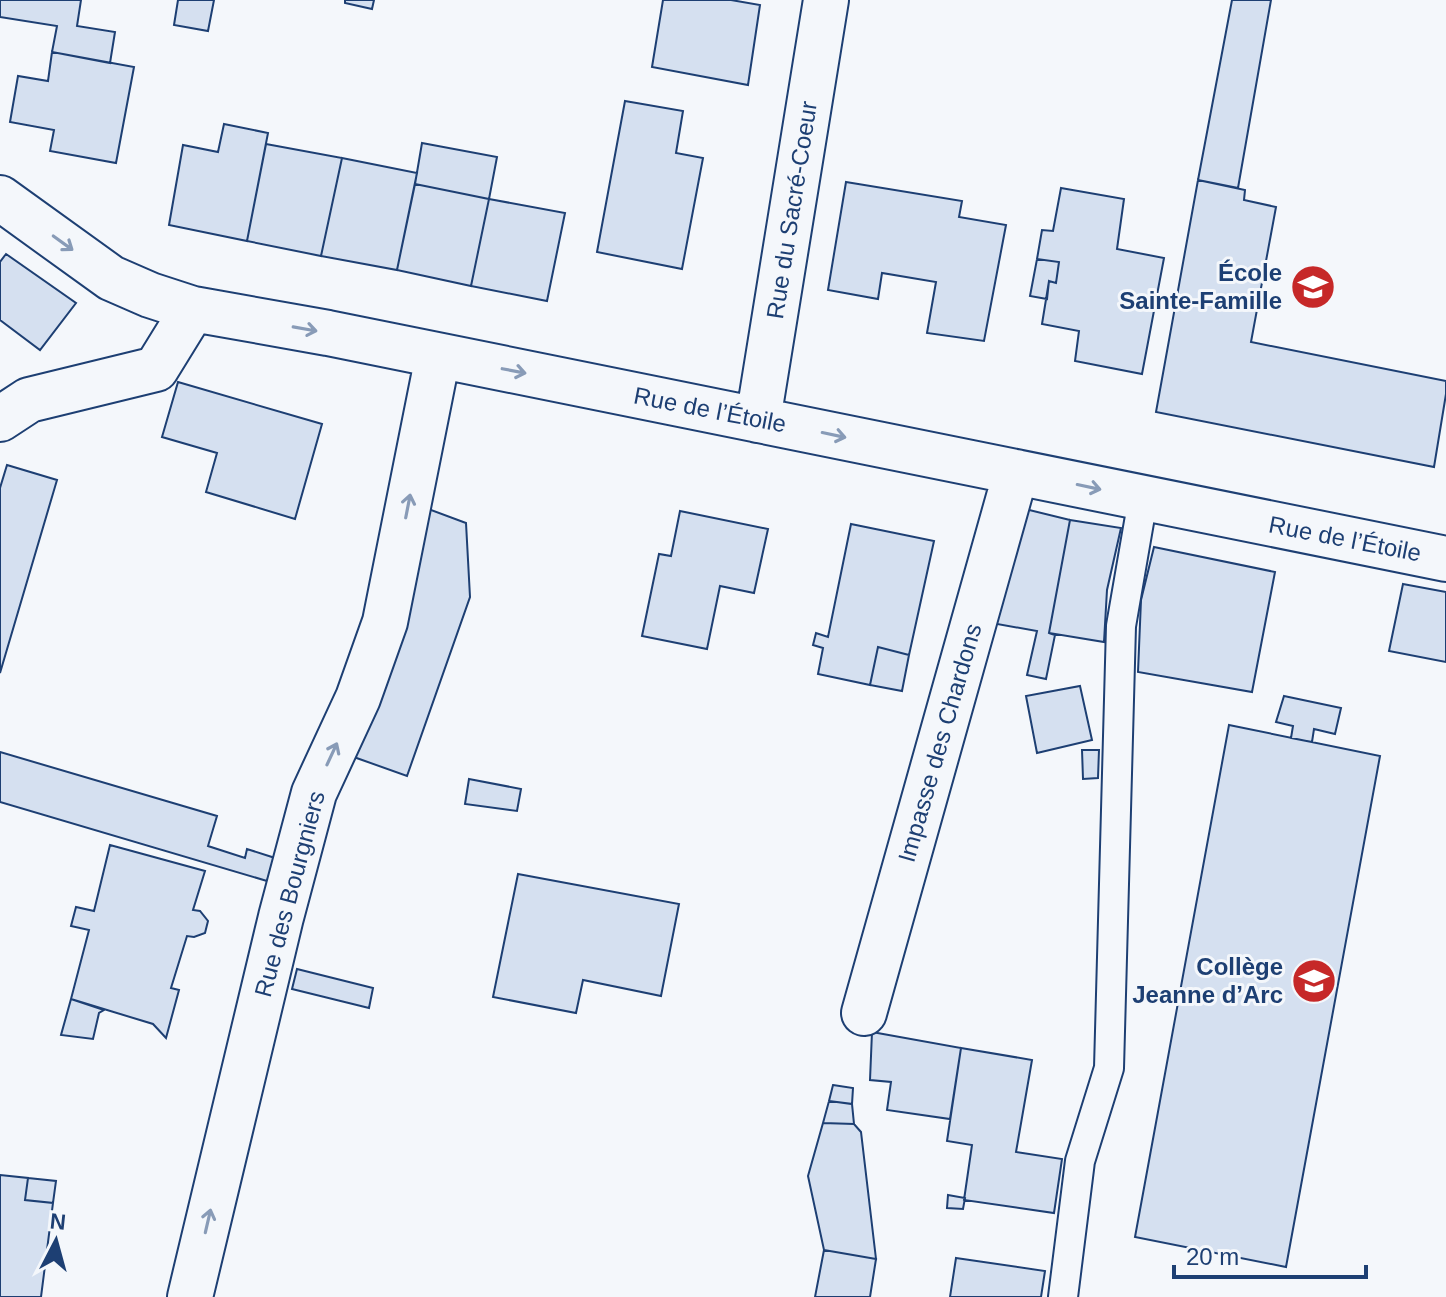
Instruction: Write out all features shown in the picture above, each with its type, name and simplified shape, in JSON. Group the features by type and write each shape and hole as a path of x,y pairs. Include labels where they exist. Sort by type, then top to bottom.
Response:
{"street":[{"name":"Rue du Sacré-Coeur","path":"758,420 826,0"},
{"name":"Rue de l’Étoile","path":"0,198 111,278 193,309 328,333 1446,559"},
{"path":"0,419 29,400 156,369 193,309"},
{"name":"Rue des Bourgniers","path":"190,1297 281,917 314,793 358,698 385,622 438,356"},
{"name":"Impasse des Chardons","path":"864,1013 1016,472"}],"lane":[{"path":"1063,1297 1080,1161 1109,1068 1121,626 1143,499"}],"building":[{"path":"0,0 81,0 77,26 115,32 110,63 52,52 57,26 0,17"},
{"path":"178,0 214,0 208,31 174,25"},
{"path":"345,0 374,0 372,9 345,3"},
{"path":"663,0 731,0 760,5 748,85 652,67"},
{"path":"1232,0 1271,0 1238,188 1198,180"},
{"path":"52,52 134,67 116,163 50,151 54,130 10,122 18,76 48,81"},
{"path":"625,101 683,111 676,153 703,158 682,269 597,252"},
{"path":"224,124 268,133 247,241 169,225 183,145 218,152"},
{"path":"422,143 497,157 489,199 415,184"},
{"path":"266,144 342,158 321,256 247,241"},
{"path":"342,158 417,173 397,270 321,256"},
{"path":"1198,180 1245,190 1244,200 1276,207 1251,342 1446,381 1434,467 1156,412"},
{"path":"846,182 962,201 959,217 1006,225 984,341 927,333 936,282 882,273 878,299 828,290"},
{"path":"415,184 489,199 471,286 397,270"},
{"path":"1061,188 1124,199 1117,249 1164,258 1142,374 1075,361 1079,331 1042,324 1049,281 1056,283 1059,262 1037,259 1042,230 1053,231"},
{"path":"489,199 565,213 547,301 471,286"},
{"path":"6,254 76,303 40,350 0,320 0,262"},
{"path":"1037,259 1059,262 1056,283 1049,281 1047,299 1030,296"},
{"path":"178,382 322,424 295,519 206,492 217,453 162,437"},
{"path":"7,465 57,480 0,673 0,488"},
{"path":"423,507 466,523 470,597 407,776 351,756"},
{"path":"1017,507 1070,520 1049,633 1055,635 1046,679 1027,675 1037,631 986,622"},
{"path":"680,511 768,529 754,593 720,586 707,649 642,636 659,554 671,556"},
{"path":"1070,520 1121,528 1107,590 1104,642 1049,633"},
{"path":"851,524 934,541 909,655 878,647 870,685 818,674 823,648 813,645 816,633 828,637"},
{"path":"1154,547 1275,572 1252,692 1138,672 1141,600"},
{"path":"1403,584 1446,592 1446,662 1389,651"},
{"path":"878,647 909,655 902,691 870,685"},
{"path":"1080,686 1092,740 1037,753 1026,696"},
{"path":"1284,696 1341,708 1335,734 1314,729 1312,742 1291,738 1293,726 1276,722"},
{"path":"1229,725 1380,756 1286,1267 1135,1237"},
{"path":"1082,750 1099,750 1098,778 1083,779"},
{"path":"0,752 217,816 208,846 245,858 247,849 275,858 267,881 0,802"},
{"path":"469,779 521,789 517,811 465,804"},
{"path":"110,845 205,871 193,910 200,911 208,921 205,933 187,936 171,988 179,990 166,1038 153,1024 71,999 89,930 71,926 76,907 94,911"},
{"path":"518,874 679,904 661,996 583,980 576,1013 493,997"},
{"path":"297,969 373,988 369,1008 292,989"},
{"path":"71,999 104,1010 99,1013 93,1039 61,1035"},
{"path":"872,1032 961,1048 950,1119 887,1110 891,1082 870,1080"},
{"path":"961,1048 1032,1060 1016,1152 1062,1159 1054,1213 964,1200 972,1145 947,1141"},
{"path":"833,1085 853,1088 852,1104 829,1101"},
{"path":"829,1101 852,1104 854,1124 823,1123"},
{"path":"823,1123 854,1124 861,1132 876,1259 824,1250 808,1176"},
{"path":"0,1175 28,1178 25,1200 53,1203 41,1297 0,1297"},
{"path":"28,1178 56,1181 53,1203 25,1200"},
{"path":"948,1195 965,1198 963,1209 947,1208"},
{"path":"824,1250 876,1259 870,1297 815,1297"},
{"path":"956,1258 1045,1271 1041,1297 950,1297"}],"place":[{"name":"École Sainte-Famille","path":"1313,287"},
{"name":"Collège Jeanne d’Arc","path":"1314,981"}]}
